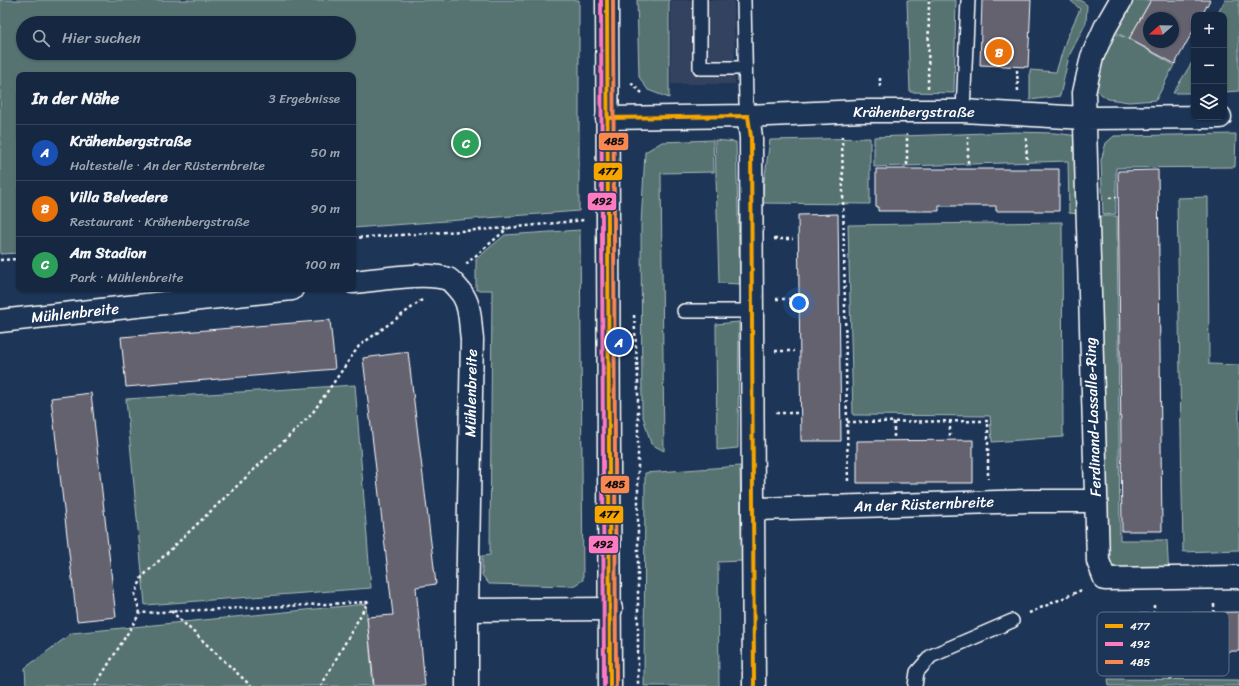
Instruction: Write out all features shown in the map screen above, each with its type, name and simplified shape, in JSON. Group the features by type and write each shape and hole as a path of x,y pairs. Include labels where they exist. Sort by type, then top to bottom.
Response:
{"street":[{"path":"607,0 611,609 610,686"},
{"name":"Ferdinand-Lassalle-Ring","path":"1105,580 1098,561 1084,91 1092,57 1117,1"},
{"name":"Krähenbergstraße","path":"607,118 748,116 861,111 963,111 1084,118 1191,117"},
{"path":"748,116 751,137 761,305 753,509 754,686"},
{"path":"1227,117 1239,116"},
{"path":"356,282 418,276 449,279"},
{"name":"Mühlenbreite","path":"449,279 465,298 469,313 472,339 467,686"},
{"name":"Mühlenbreite","path":"0,321 265,292"},
{"name":"An der Rüsternbreite","path":"753,509 1028,501 1096,501"},
{"path":"1105,580 1239,577"},
{"path":"467,610 611,609"}],"lane":[{"path":"700,0 700,68 745,68"},
{"path":"744,0 746,102 748,116"},
{"path":"963,111 968,0"},
{"path":"684,311 761,305"},
{"path":"915,686 917,672 931,656 1012,621"}],"path":[{"path":"928,91 929,0"},
{"path":"1017,70 1018,94"},
{"path":"968,132 968,163"},
{"path":"907,133 907,165"},
{"path":"842,135 848,486"},
{"path":"1026,136 1026,163"},
{"path":"356,238 508,228 589,219"},
{"path":"95,686 140,613 135,595 142,576 311,415 359,346 442,286 508,228"},
{"path":"768,239 793,239"},
{"path":"0,260 16,259"},
{"path":"761,305 794,299"},
{"path":"770,351 794,351"},
{"path":"771,413 798,412"},
{"path":"950,421 950,436"},
{"path":"846,422 988,421 988,482"},
{"path":"894,422 894,437"},
{"path":"1029,613 1105,580"},
{"path":"140,613 368,602 321,686"},
{"path":"171,611 251,686"}],"shaded area":[{"path":"671,0 734,0 735,84 671,84"}],"green space":[{"path":"0,0 579,0 579,211 356,228 356,72 16,72 16,253 0,254"},
{"path":"637,0 669,0 669,98 648,90 639,77"},
{"path":"907,0 956,0 954,93 910,92"},
{"path":"1070,0 1080,0 1087,5 1086,23 1069,56 1060,96 1030,100 1030,70 1056,72 1066,40 1080,9"},
{"path":"1121,0 1151,0 1129,39 1174,65 1156,100 1129,102 1108,99 1094,89 1101,60 1115,34 1127,38 1106,27"},
{"path":"1225,0 1239,0 1239,91 1227,92 1227,12 1219,12"},
{"path":"1191,64 1191,93 1173,93"},
{"path":"1015,132 1054,133 1079,136 1088,215 1069,213 1068,161 874,167 874,137"},
{"path":"1236,134 1235,167 1116,168 1116,214 1103,215 1101,160 1106,143 1114,136"},
{"path":"870,138 870,204 761,203 770,140"},
{"path":"713,140 714,172 661,173 664,451 651,444 642,413 641,225 645,152 662,142"},
{"path":"715,140 736,142 740,284 719,283"},
{"path":"1208,197 1209,364 1239,365 1239,550 1183,552 1177,198"},
{"path":"1089,216 1117,216 1120,540 1167,540 1169,578 1106,579"},
{"path":"1062,222 1063,437 992,442 990,416 853,415 848,225"},
{"path":"580,230 583,580 573,586 489,584 482,575 482,556 490,555 492,290 476,290 476,259 505,235"},
{"path":"739,322 738,448 717,450 716,324"},
{"path":"355,385 371,588 145,605 126,399"},
{"path":"740,466 742,561 718,562 719,686 644,686 645,473"},
{"path":"366,604 373,686 26,686 25,668 72,633"},
{"path":"1108,679 1239,680 1239,686 1109,686"}],"building":[{"path":"982,0 1031,0 1028,67 980,65"},
{"path":"1151,0 1210,0 1204,12 1191,12 1191,35 1175,64 1146,48 1179,48 1179,12 1144,12"},
{"path":"1143,14 1143,47 1129,39"},
{"path":"876,169 1059,169 1059,211 996,211 996,206 939,206 939,211 878,211 878,207 876,207"},
{"path":"1158,170 1162,531 1122,531 1118,171"},
{"path":"838,214 841,441 801,441 798,215"},
{"path":"330,320 335,369 126,387 121,337"},
{"path":"408,352 436,584 416,587 425,686 374,686 367,617 393,615 363,358"},
{"path":"91,393 116,617 77,621 51,398"},
{"path":"973,440 973,483 857,483 857,441"},
{"path":"1229,612 1239,612 1239,651 1229,651"}],"transit line":[{"name":"492","path":"601,0 604,686"},
{"name":"477","path":"607,0 610,686"},
{"name":"485","path":"613,0 616,686"},
{"name":"477","path":"607,118 748,116 751,137 754,686"}],"place":[{"name":"Villa Belvedere","path":"999,52"},
{"name":"Am Stadion","path":"466,143"},
{"name":"Krähenbergstraße","path":"619,342"}]}
